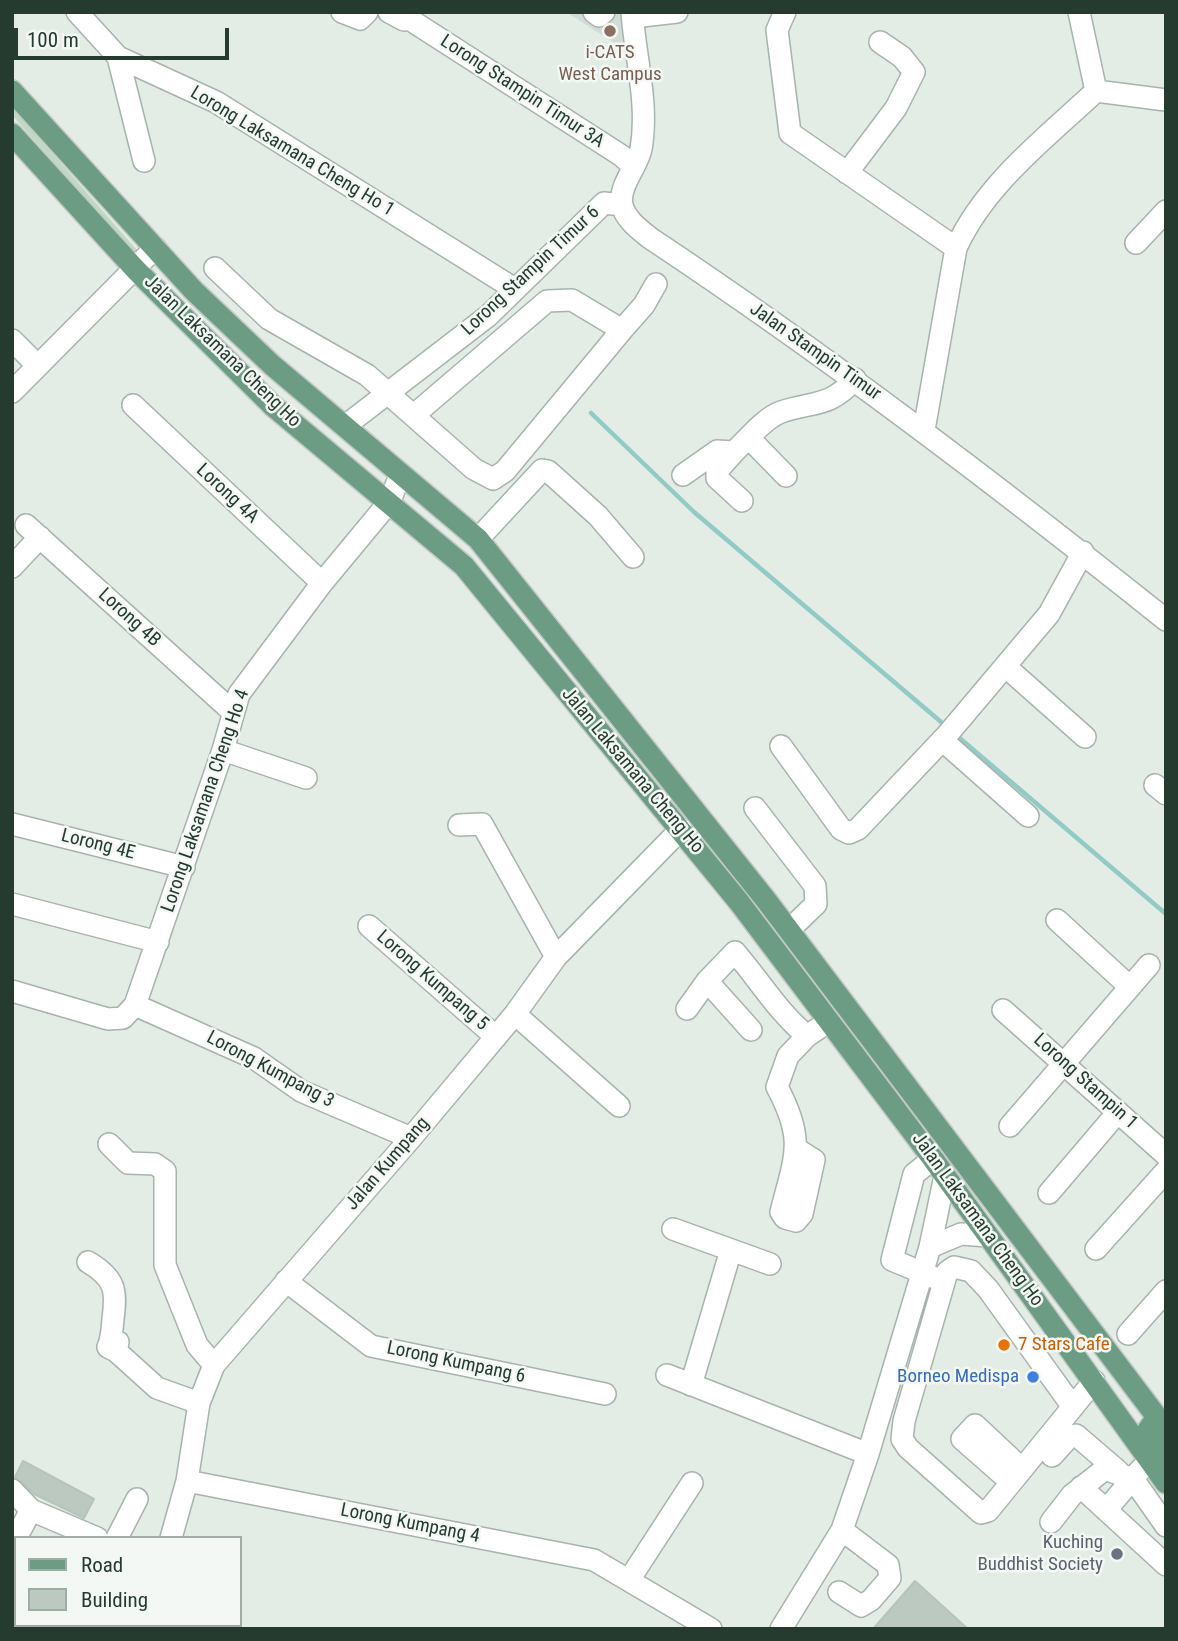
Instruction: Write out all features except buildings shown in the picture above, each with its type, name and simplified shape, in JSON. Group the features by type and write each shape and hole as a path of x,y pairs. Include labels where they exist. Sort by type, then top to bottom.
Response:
{"main road":[{"name":"Jalan Laksamana Cheng Ho","path":"12,91 155,248 272,365 478,539 789,930 1163,1418"},
{"name":"Jalan Laksamana Cheng Ho","path":"13,135 136,270 274,406 464,566 681,830 828,1019 1094,1381 1157,1459 1166,1483"},
{"path":"1157,1459 1148,1430 1163,1418"}],"street":[{"name":"Lorong Laksamana Cheng Ho 1","path":"77,12 118,57 216,102 513,288"},
{"path":"342,12 349,18 360,19 368,12"},
{"path":"594,12 599,16 604,12"},
{"path":"785,12 776,30 786,125 790,133 956,248"},
{"path":"1079,12 1096,91"},
{"path":"622,205 623,191 641,151 644,116 632,15 666,13"},
{"name":"Lorong Stampin Timur 3A","path":"402,14 622,156 634,167"},
{"path":"847,173 896,108 914,72 902,57 880,42"},
{"path":"118,57 144,161"},
{"path":"1096,91 1166,100"},
{"path":"924,430 956,248 968,223 1012,170 1096,91"},
{"name":"Lorong Stampin Timur 6","path":"345,426 488,316 513,288 604,203 622,205"},
{"name":"Jalan Stampin Timur","path":"622,205 629,218 644,234 855,379 924,430 1083,552 1166,620"},
{"path":"1136,243 1166,211"},
{"path":"12,392 155,248"},
{"path":"215,268 269,319 367,375 474,470 493,479 505,471 644,305 656,284"},
{"path":"414,415 547,301 572,300 622,330"},
{"path":"12,340 37,365"},
{"path":"741,501 718,478 717,471 741,445 778,412 823,404 844,392 855,379"},
{"name":"Lorong 4A","path":"133,405 322,583"},
{"path":"683,475 717,451 741,445 786,476"},
{"path":"478,539 542,470 548,471 598,516 633,557"},
{"name":"Lorong Laksamana Cheng Ho 4","path":"135,1005 184,867 233,712 249,677 390,501 400,475"},
{"name":"Lorong 4B","path":"12,567 33,531 233,712"},
{"path":"781,746 842,829 849,832 858,829 949,732 1049,614 1083,552"},
{"path":"1005,666 1085,737"},
{"path":"949,732 1028,816"},
{"path":"223,750 306,778"},
{"path":"755,808 815,886 816,904 789,930"},
{"name":"Lorong 4E","path":"12,824 184,867"},
{"path":"459,825 482,824 556,957"},
{"name":"Jalan Kumpang","path":"173,1536 187,1481 199,1403 214,1365 496,1037 556,957 681,830"},
{"path":"12,904 158,942"},
{"path":"1057,920 1130,987"},
{"name":"Lorong Kumpang 5","path":"369,926 496,1037"},
{"path":"687,1009 707,981 735,951 779,1010 807,1036"},
{"path":"1010,1126 1149,965"},
{"path":"707,981 751,1030"},
{"path":"12,991 108,1019 123,1018 135,1005"},
{"name":"Lorong Kumpang 3","path":"135,1005 254,1058 301,1091 411,1138"},
{"name":"Lorong Stampin 1","path":"1003,1010 1066,1063 1166,1155"},
{"path":"515,1014 619,1106"},
{"path":"798,1150 790,1111 777,1087 788,1056 828,1019"},
{"path":"1049,1192 1118,1112"},
{"path":"109,1144 128,1163 155,1164 165,1171 165,1265 197,1345 214,1365"},
{"path":"781,1629 842,1530 879,1419 921,1274 929,1247 939,1168 914,1174 892,1260 921,1274 944,1281"},
{"path":"1096,1250 1166,1171"},
{"path":"673,1230 770,1264"},
{"path":"929,1247 961,1234 988,1236"},
{"path":"691,1385 731,1250"},
{"path":"89,1262 104,1271 113,1283 116,1299 114,1346 157,1388 199,1403"},
{"path":"1073,1408 988,1289 971,1271 954,1267 944,1281 902,1439 908,1448 981,1513 988,1511 1073,1408 1094,1381"},
{"name":"Lorong Kumpang 6","path":"286,1281 371,1346 605,1394"},
{"path":"1128,1334 1166,1290"},
{"path":"667,1375 867,1454"},
{"path":"879,1419 903,1431"},
{"path":"989,1526 1070,1436 1076,1435 1126,1475 1166,1525"},
{"path":"1106,1510 1126,1475 1157,1459"},
{"path":"1051,1522 1081,1487 1105,1469 1126,1475"},
{"name":"Lorong Kumpang 4","path":"187,1481 594,1560 711,1629"},
{"path":"629,1580 692,1483"},
{"path":"1081,1487 1166,1565"},
{"path":"12,1490 31,1510 92,1536"},
{"path":"118,1536 137,1499"},
{"path":"17,1536 31,1510"},
{"path":"839,1592 861,1606 871,1600 890,1578 888,1565 842,1530"}],"shaded area":[{"name":"i-CATS West Campus","path":"566,12 621,12 626,50"}],"green space":[{"path":"12,107 144,258 139,260 12,115"}],"waterway":[{"path":"591,413 694,512 947,727"},
{"path":"956,735 1166,914"}],"place":[{"name":"i-CATS West Campus","path":"610,31"},
{"name":"7 Stars Cafe","path":"1004,1345"},
{"name":"Borneo Medispa","path":"1033,1377"},
{"name":"Kuching Buddhist Society","path":"1117,1554"}]}
